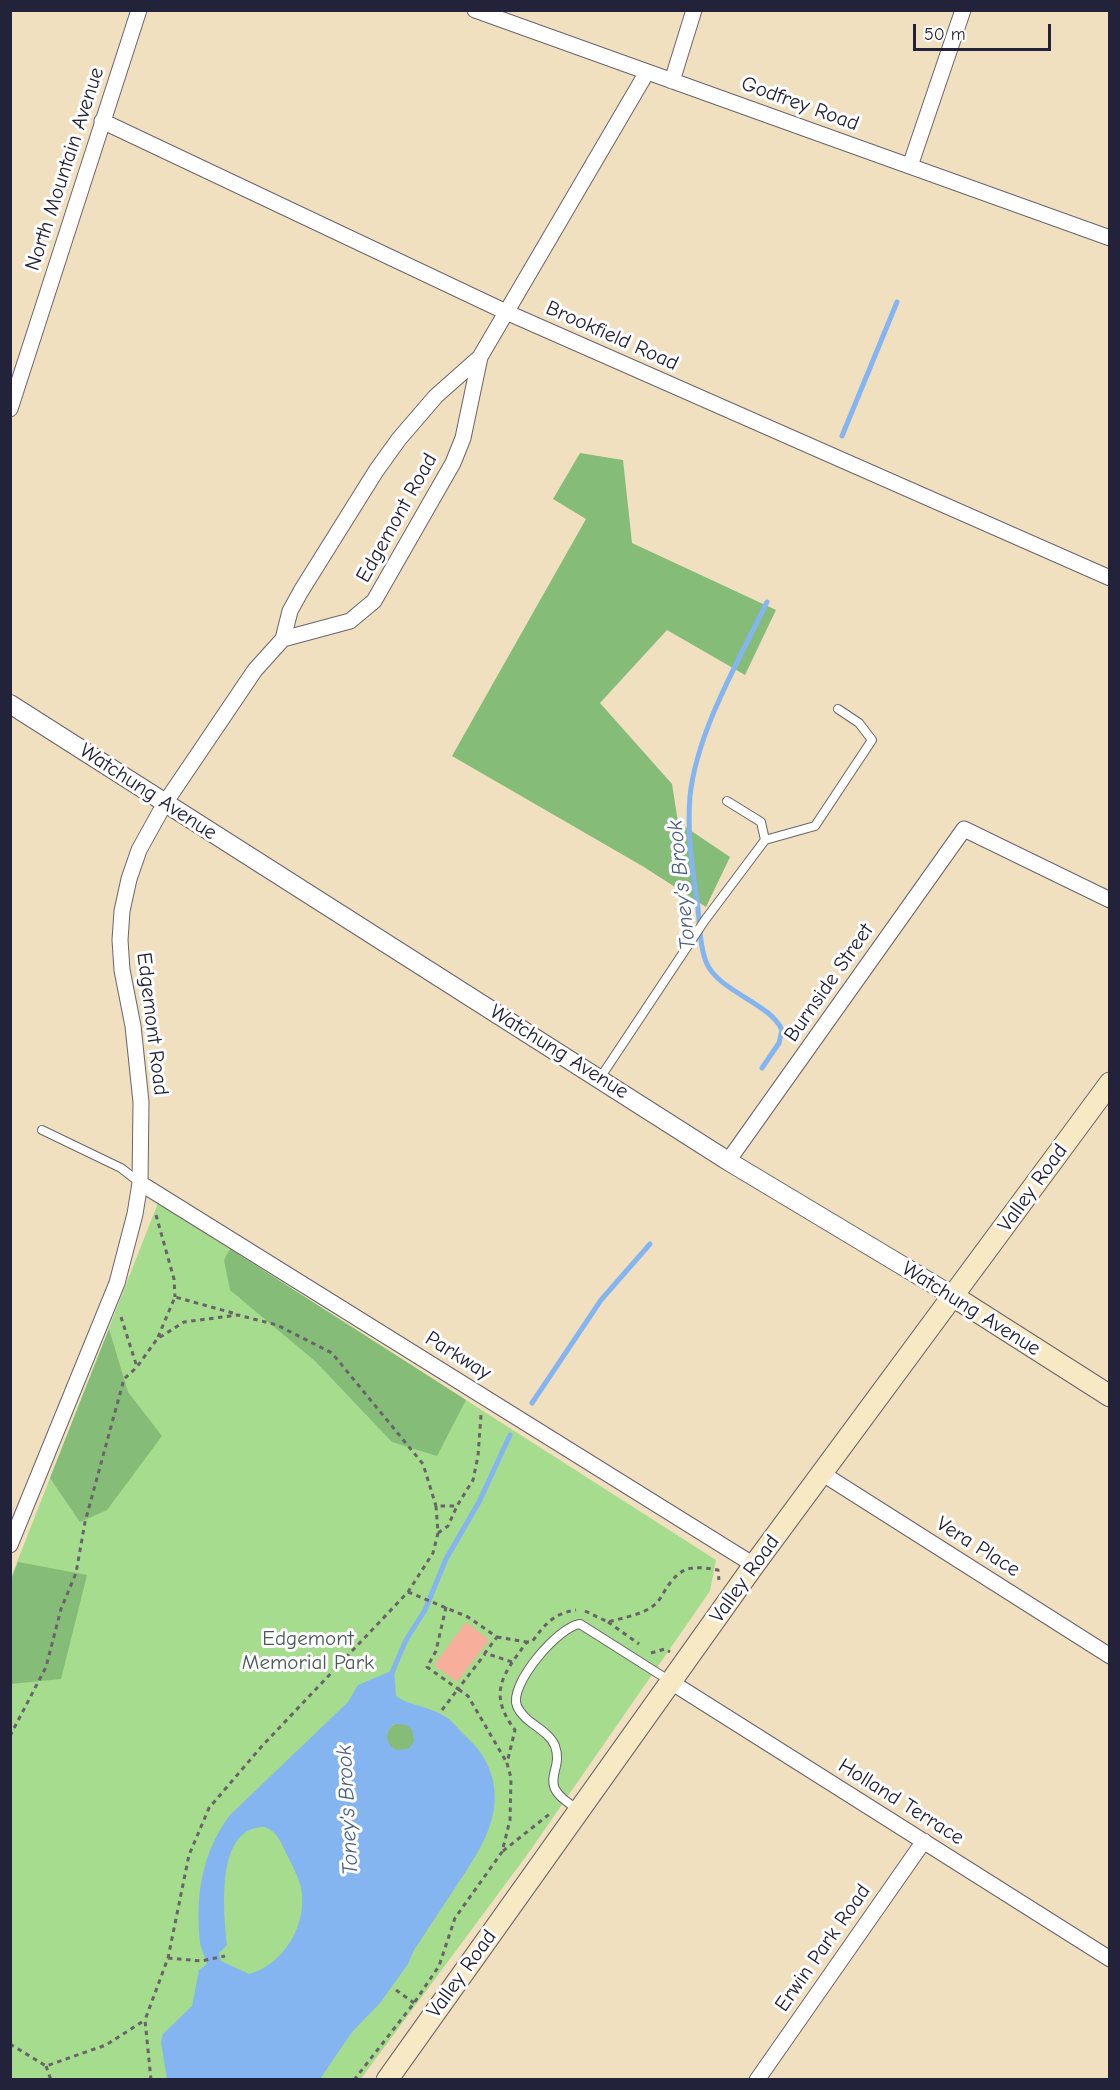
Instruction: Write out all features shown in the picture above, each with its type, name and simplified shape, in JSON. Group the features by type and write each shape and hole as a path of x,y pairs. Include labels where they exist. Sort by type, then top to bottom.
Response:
{"main road":[{"name":"Valley Road","path":"387,2079 754,1565 1110,1083"},
{"name":"Watchung Avenue","path":"953,1296 1110,1396"}],"street":[{"name":"North Mountain Avenue","path":"10,409 139,10"},
{"name":"Godfrey Road","path":"475,10 1110,238"},
{"path":"672,81 694,10"},
{"path":"910,166 963,10"},
{"name":"Edgemont Road","path":"283,639 336,627 363,613 374,601 453,463 463,438 480,357 647,72"},
{"name":"Brookfield Road","path":"102,121 506,312 1110,578"},
{"name":"Edgemont Road","path":"10,1545 117,1283 129,1247 140,1183 141,1102 133,1026 122,970 122,911 139,850 165,803 255,670 283,639 290,611 301,591 376,471 436,396 480,357"},
{"name":"Watchung Avenue","path":"10,704 728,1161 953,1296"},
{"name":"Burnside Street","path":"728,1161 964,829 1110,900"},
{"name":"Parkway","path":"140,1183 754,1565"},
{"name":"Vera Place","path":"823,1474 1110,1656"},
{"name":"Holland Terrace","path":"671,1682 1110,1959"},
{"name":"Erwin Park Road","path":"756,2079 924,1841"}],"lane":[{"path":"600,1078 705,920 765,840 815,826 872,740 859,723 838,709"},
{"path":"727,801 761,822 765,840"},
{"path":"42,1130 121,1168 140,1183"},
{"path":"579,1810 564,1801 554,1787 552,1777 556,1748 551,1740 518,1710 515,1695 520,1682 553,1639 572,1625 580,1624 671,1682"}],"path":[{"path":"10,1736 46,1667 61,1609 76,1573 85,1522 124,1379 137,1367 157,1339 175,1297 174,1279 156,1215"},
{"path":"152,2079 145,2020 168,1958 189,1855 209,1808 262,1746 408,1592 433,1553 438,1533 436,1506 423,1464 332,1353 277,1325 175,1297"},
{"path":"119,1308 137,1367"},
{"path":"157,1339 184,1322 238,1315"},
{"path":"438,1533 447,1526 473,1480 478,1456 480,1416 490,1400"},
{"path":"436,1506 457,1506"},
{"path":"608,1622 654,1606 675,1574 684,1569 702,1567 718,1570"},
{"path":"408,1592 468,1617 497,1637 532,1642 549,1621 566,1611 588,1611 652,1653 665,1649 672,1653"},
{"path":"446,1607 436,1651 427,1667 468,1696 507,1763 512,1778 510,1820 502,1852"},
{"path":"442,1710 497,1637"},
{"path":"523,1734 515,1730 506,1718 501,1705 501,1678 527,1642"},
{"path":"485,1653 512,1662"},
{"path":"507,1763 515,1730"},
{"path":"354,2079 414,2003 439,1966 455,1918 502,1852 555,1809"},
{"path":"168,1958 201,1960 225,1956"},
{"path":"396,1990 414,2003"},
{"path":"46,2066 106,2045 145,2020"},
{"path":"10,2044 46,2066 51,2079"}],"green space":[{"path":"580,453 623,460 632,543 776,610 745,675 667,630 600,703 672,784 678,822 730,857 706,907 644,867 452,756 586,519 553,499"},
{"name":"Edgemont Memorial Park","path":"158,1203 716,1560 710,1591 527,1855 360,2080 11,2079 10,1580"},
{"path":"230,1249 466,1400 437,1456 392,1442 315,1361 230,1290 224,1260"},
{"path":"109,1329 128,1392 162,1436 107,1510 80,1522 50,1478"},
{"path":"18,1562 87,1575 61,1679 11,1684 11,1580"},
{"path":"401,1723 411,1727 415,1737 411,1747 401,1751 391,1747 387,1737 391,1727"}],"water":[{"path":"394,1670 396,1696 447,1718 477,1748 492,1776 495,1793 494,1810 483,1842 475,1858 414,1950 408,1964 380,2003 352,2032 320,2079 167,2079 161,2042 163,2034 192,2006 199,1970 207,1964 200,1942 200,1891 207,1859 220,1829 230,1815 348,1702 358,1685","holes":["394,1724 407,1725 412,1730 414,1741 409,1749 395,1750 389,1744 387,1734","265,1827 279,1838 294,1869 301,1889 302,1907 300,1920 289,1944 272,1963 249,1974 221,1961 219,1953 227,1945 224,1913 226,1874 230,1856 237,1841 249,1831"]}],"building":[{"path":"466,1622 489,1640 457,1682 434,1665"}],"waterway":[{"name":"Toney's Brook","path":"842,436 897,302"},
{"name":"Toney's Brook","path":"762,1068 779,1043 782,1030 767,1012 713,974 704,957 692,862 689,809 694,771 710,721 767,602"},
{"name":"Toney's Brook","path":"532,1403 601,1300 650,1244"},
{"name":"Toney's Brook","path":"391,1675 406,1640 425,1610 446,1559 479,1502 510,1435"}]}
